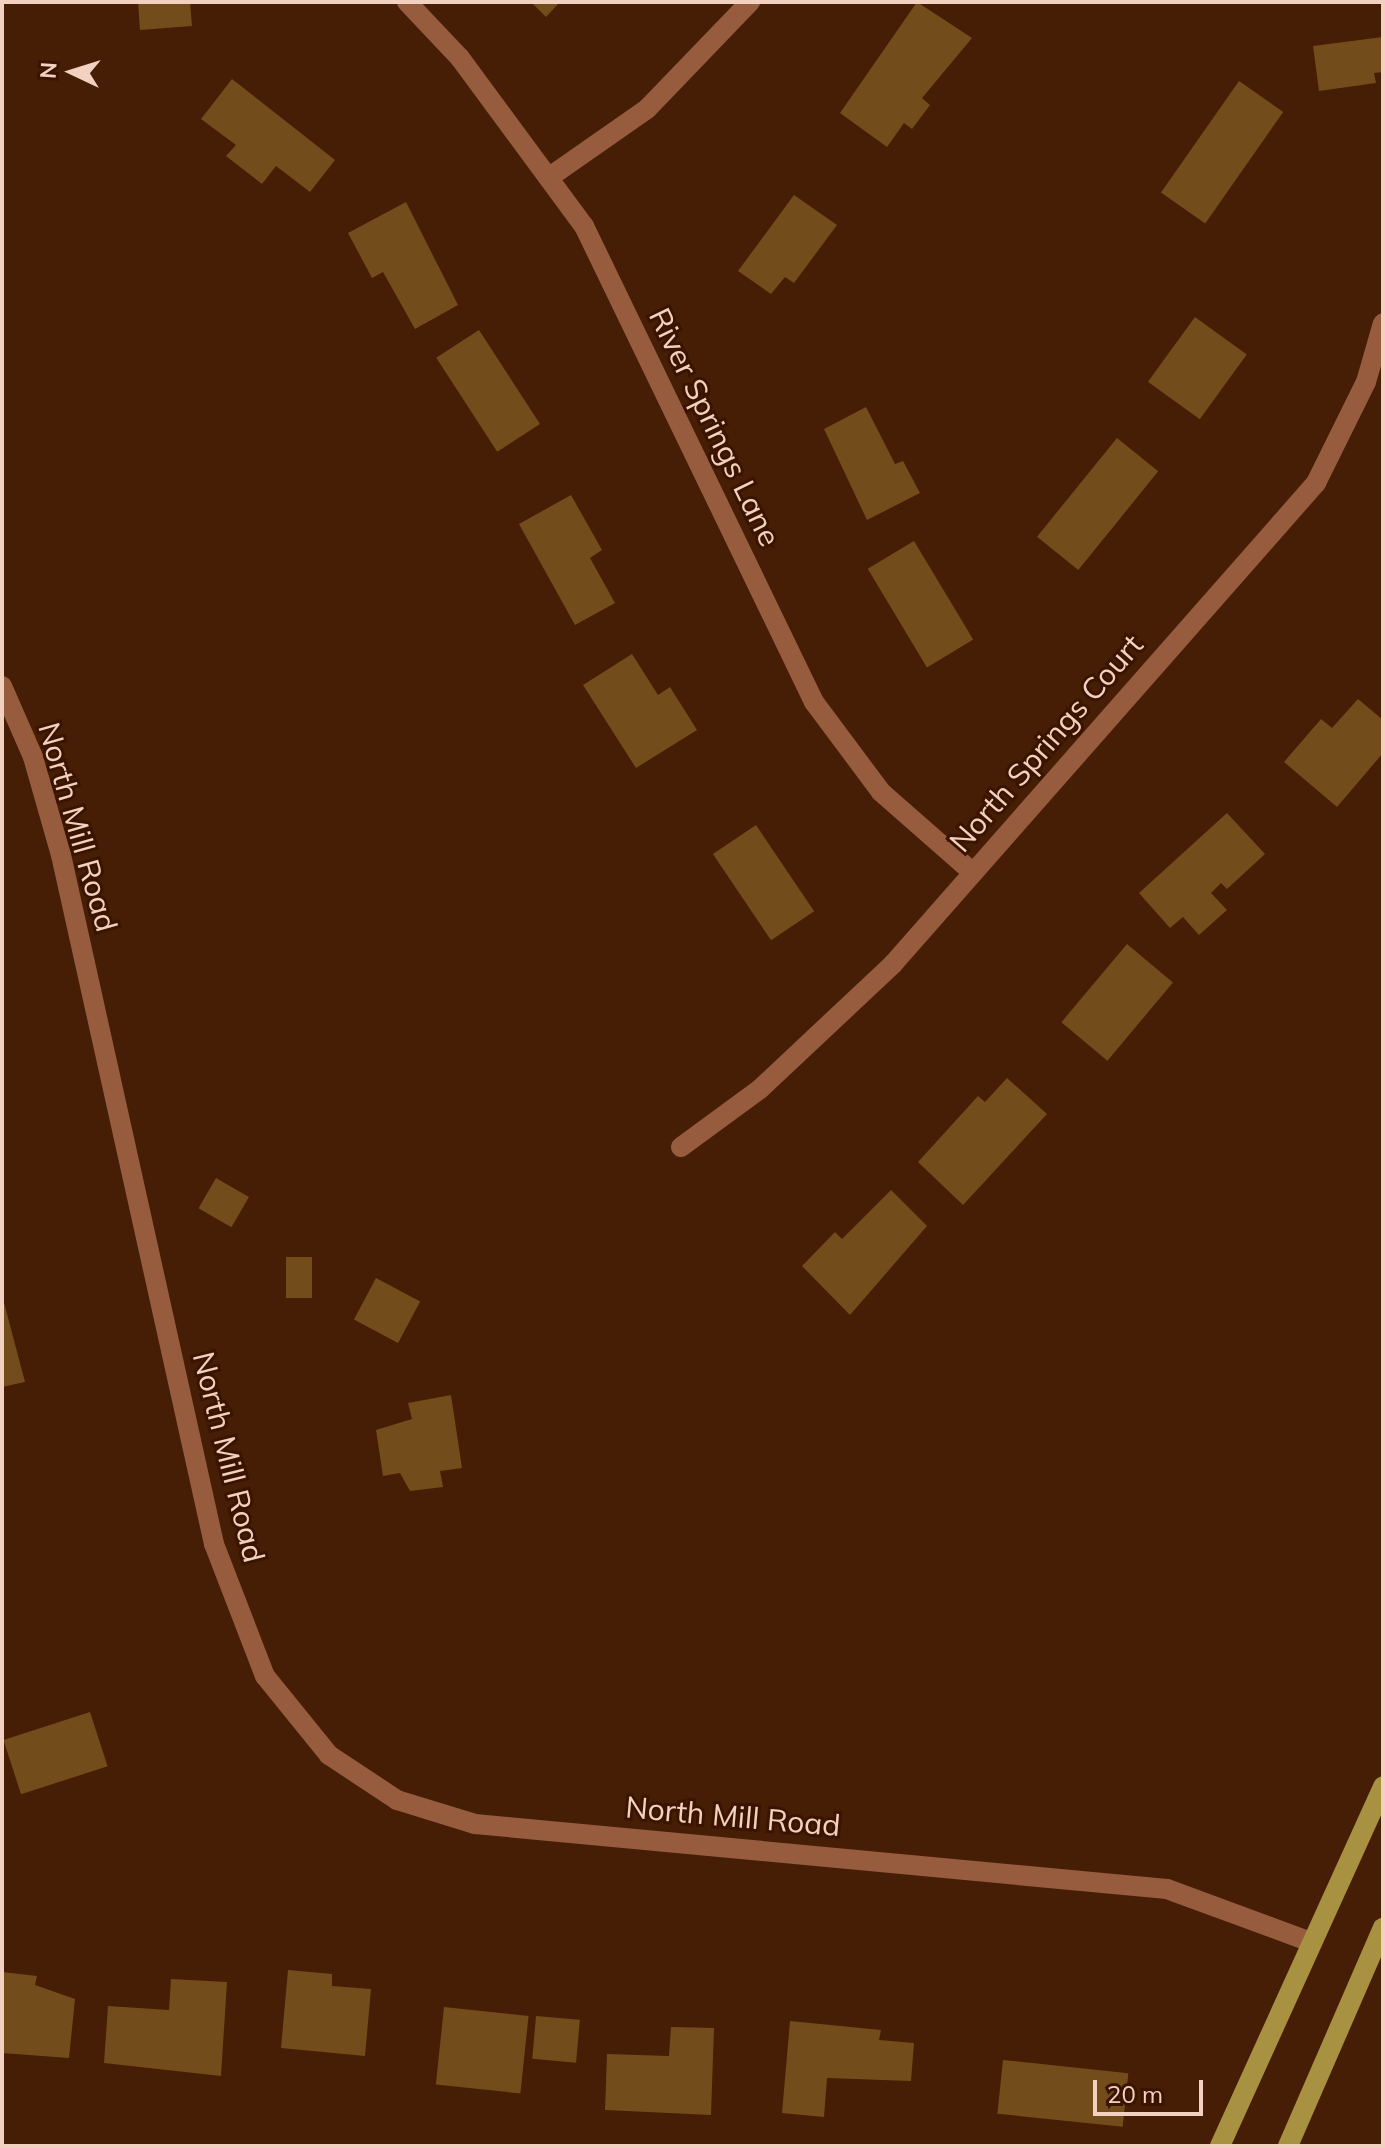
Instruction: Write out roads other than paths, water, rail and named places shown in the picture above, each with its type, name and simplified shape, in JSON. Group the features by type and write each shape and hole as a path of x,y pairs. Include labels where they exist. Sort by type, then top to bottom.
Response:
{"main road":[{"path":"1220,2146 1308,1941 1383,1786"},
{"path":"1288,2146 1383,1928"}],"street":[{"name":"River Springs Lane","path":"407,2 551,176 584,226 814,702 881,792 972,872"},
{"path":"551,176 647,109 750,2"},
{"name":"North Springs Court","path":"681,1147 831,1028 1316,483 1366,382 1383,323"},
{"name":"North Mill Road","path":"2,686 33,757 61,855 214,1544 265,1676 329,1755 397,1800 475,1824 1167,1889 1308,1941"}]}
